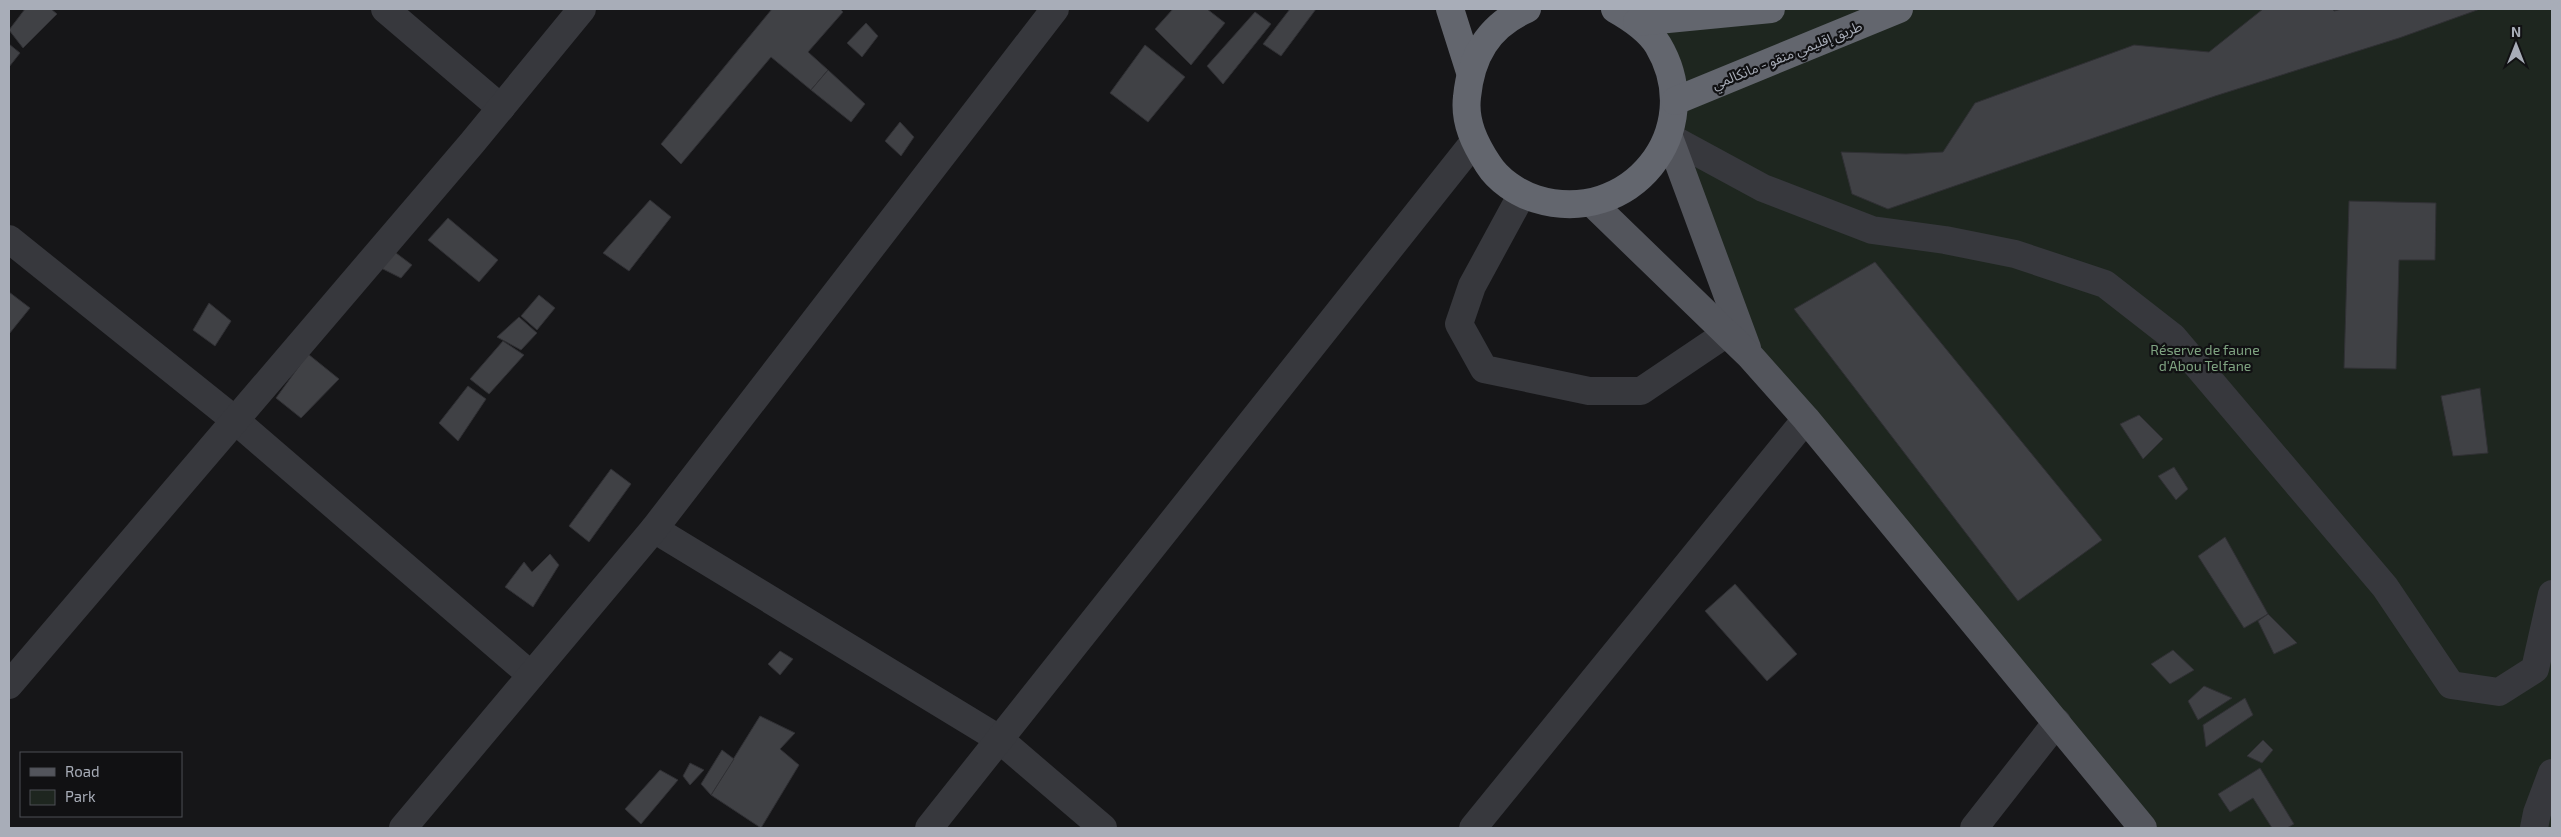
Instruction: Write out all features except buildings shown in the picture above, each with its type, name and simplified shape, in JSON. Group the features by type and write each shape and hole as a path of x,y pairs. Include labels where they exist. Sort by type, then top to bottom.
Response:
{"highway":[{"path":"1450,9 1470,72"},
{"path":"1527,9 1511,16 1486,40 1470,72 1465,107 1474,142 1493,172 1522,194 1556,205 1592,203 1624,190 1656,160 1669,137 1675,101 1670,71 1657,44 1626,15"},
{"path":"1626,15 1771,9"},
{"name":"طريق إقليمي منقو - مانكالمي","path":"1675,101 1899,9"}],"main road":[{"path":"1669,137 1750,356"},
{"path":"1592,203 1750,356 1806,419 2143,828"}],"street":[{"path":"385,9 501,108"},
{"path":"9,685 236,421 501,108 582,9"},
{"path":"403,828 654,529 1055,9"},
{"path":"1669,137 1763,188 1872,230 1945,240 2015,254 2105,284 2180,345 2385,586 2451,685 2499,692 2535,669 2552,594"},
{"path":"929,828 1474,142"},
{"path":"1522,194 1472,286 1459,324 1484,369 1589,391 1641,391 1728,334"},
{"path":"9,238 236,421 531,675"},
{"path":"1473,828 1806,419"},
{"path":"654,529 999,739 1103,828"},
{"path":"1974,828 2057,722"},
{"path":"2534,828 2536,813 2552,773"}],"green space":[{"name":"Réserve de faune d'Abou Telfane","path":"1771,9 2552,9 2552,828 2143,828 1750,356 1669,137 1675,101 1637,22"}]}
